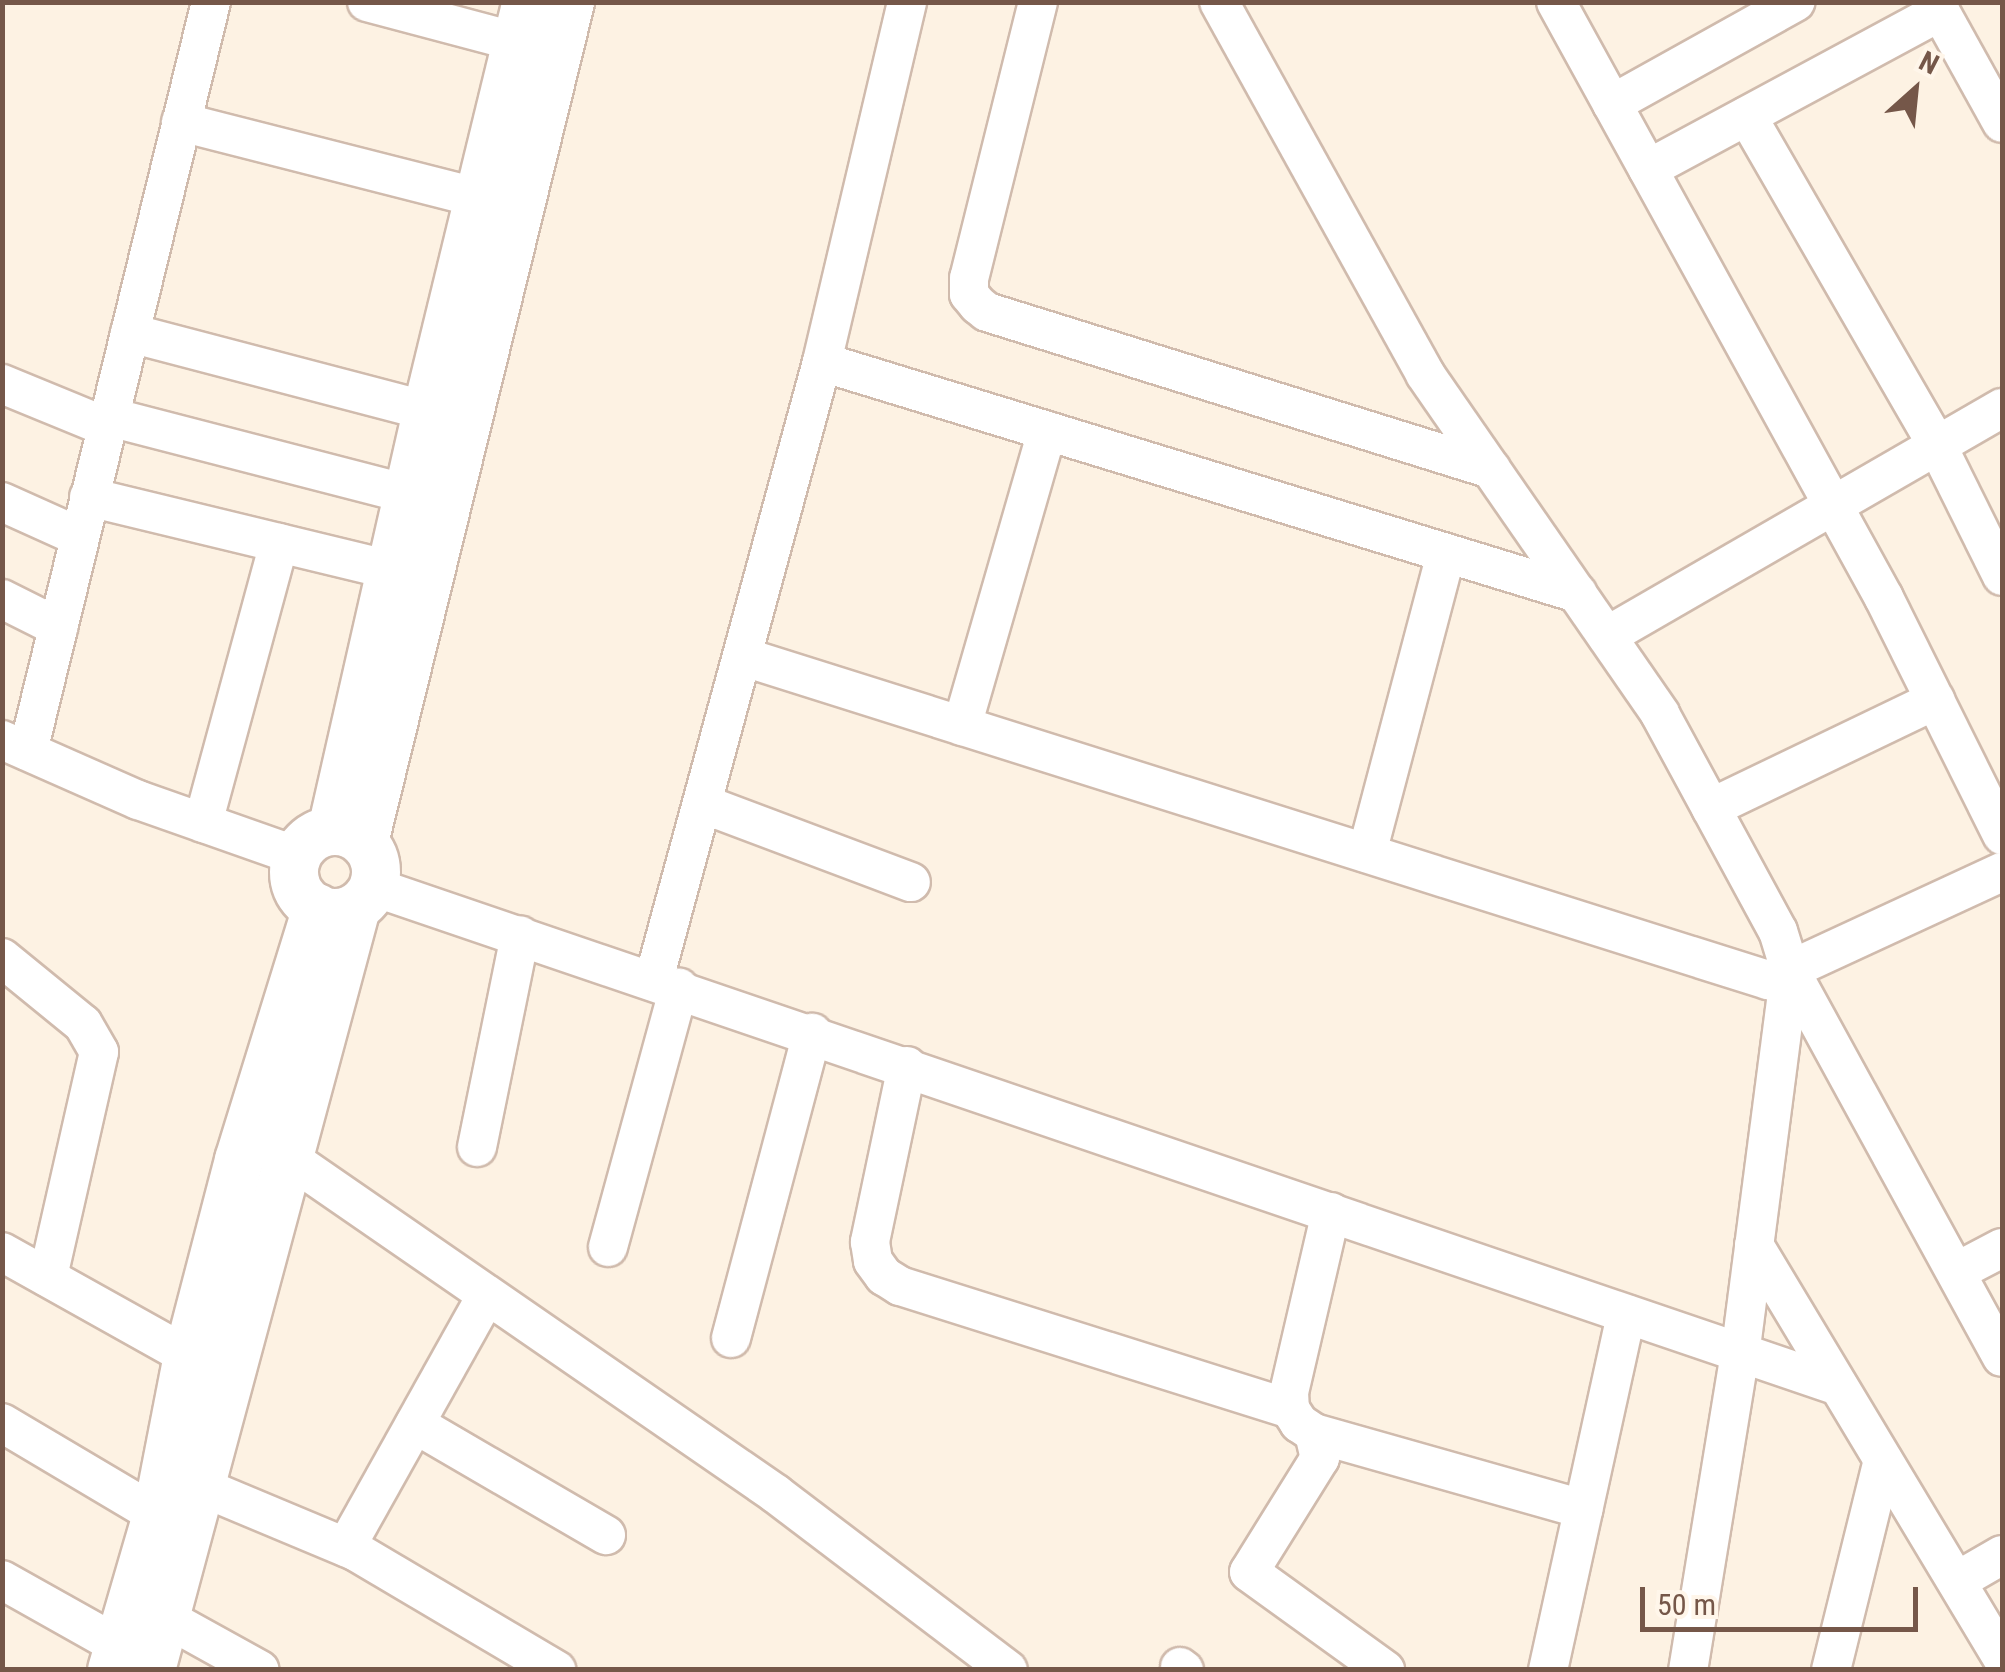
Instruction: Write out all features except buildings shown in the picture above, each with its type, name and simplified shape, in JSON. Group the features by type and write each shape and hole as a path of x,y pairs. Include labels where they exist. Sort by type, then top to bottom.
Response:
{"street":[{"path":"127,1662 166,1618 188,1356 246,1138 349,901 377,868 331,843 203,822 12,751 58,626 211,2"},
{"path":"331,843 426,411 522,22 367,2"},
{"path":"570,2 331,843 296,886 349,901 520,935 1838,1386"},
{"path":"608,1247 703,804 822,362 908,2"},
{"path":"1038,2 969,278 970,294 978,305 987,312 1491,469"},
{"path":"1219,2 1425,374 1660,714 1778,931 1790,970 2002,1357"},
{"path":"1556,2 1833,506 2002,835"},
{"path":"1612,104 1795,2"},
{"path":"1648,169 1938,7 2002,122"},
{"path":"1747,116 1937,445 2002,576"},
{"path":"181,122 479,198"},
{"path":"130,333 426,411"},
{"path":"822,362 1576,593"},
{"path":"2,384 108,422 408,494"},
{"path":"1606,636 2002,408"},
{"path":"962,726 1047,431"},
{"path":"90,497 391,570"},
{"path":"2,502 80,538"},
{"path":"203,822 279,542"},
{"path":"1367,853 1446,553"},
{"path":"2,599 58,626"},
{"path":"744,657 1768,980 1997,887"},
{"path":"1711,808 1935,700"},
{"path":"703,804 912,882"},
{"path":"127,1662 175,1491 289,1158 349,901"},
{"path":"477,1148 520,935"},
{"path":"2,958 82,1024 98,1052 48,1277"},
{"path":"1688,1670 1740,1352 1790,970"},
{"path":"731,1338 812,1034"},
{"path":"907,1066 870,1242 873,1262 884,1276 900,1286 1302,1421 1583,1509"},
{"path":"246,1138 289,1158 776,1494 1008,1670"},
{"path":"1331,1212 1289,1392 1320,1458 1249,1572 1384,1670"},
{"path":"1754,1245 2002,1657"},
{"path":"1956,1272 2002,1248"},
{"path":"2,1252 188,1356"},
{"path":"346,1548 486,1297"},
{"path":"1548,1670 1626,1314"},
{"path":"2,1423 175,1491 346,1548 502,1656 556,1670"},
{"path":"415,1424 606,1535"},
{"path":"1842,1660 1883,1460"},
{"path":"1957,1582 2002,1555"},
{"path":"2,1580 127,1662"},
{"path":"166,1618 260,1670"}]}
